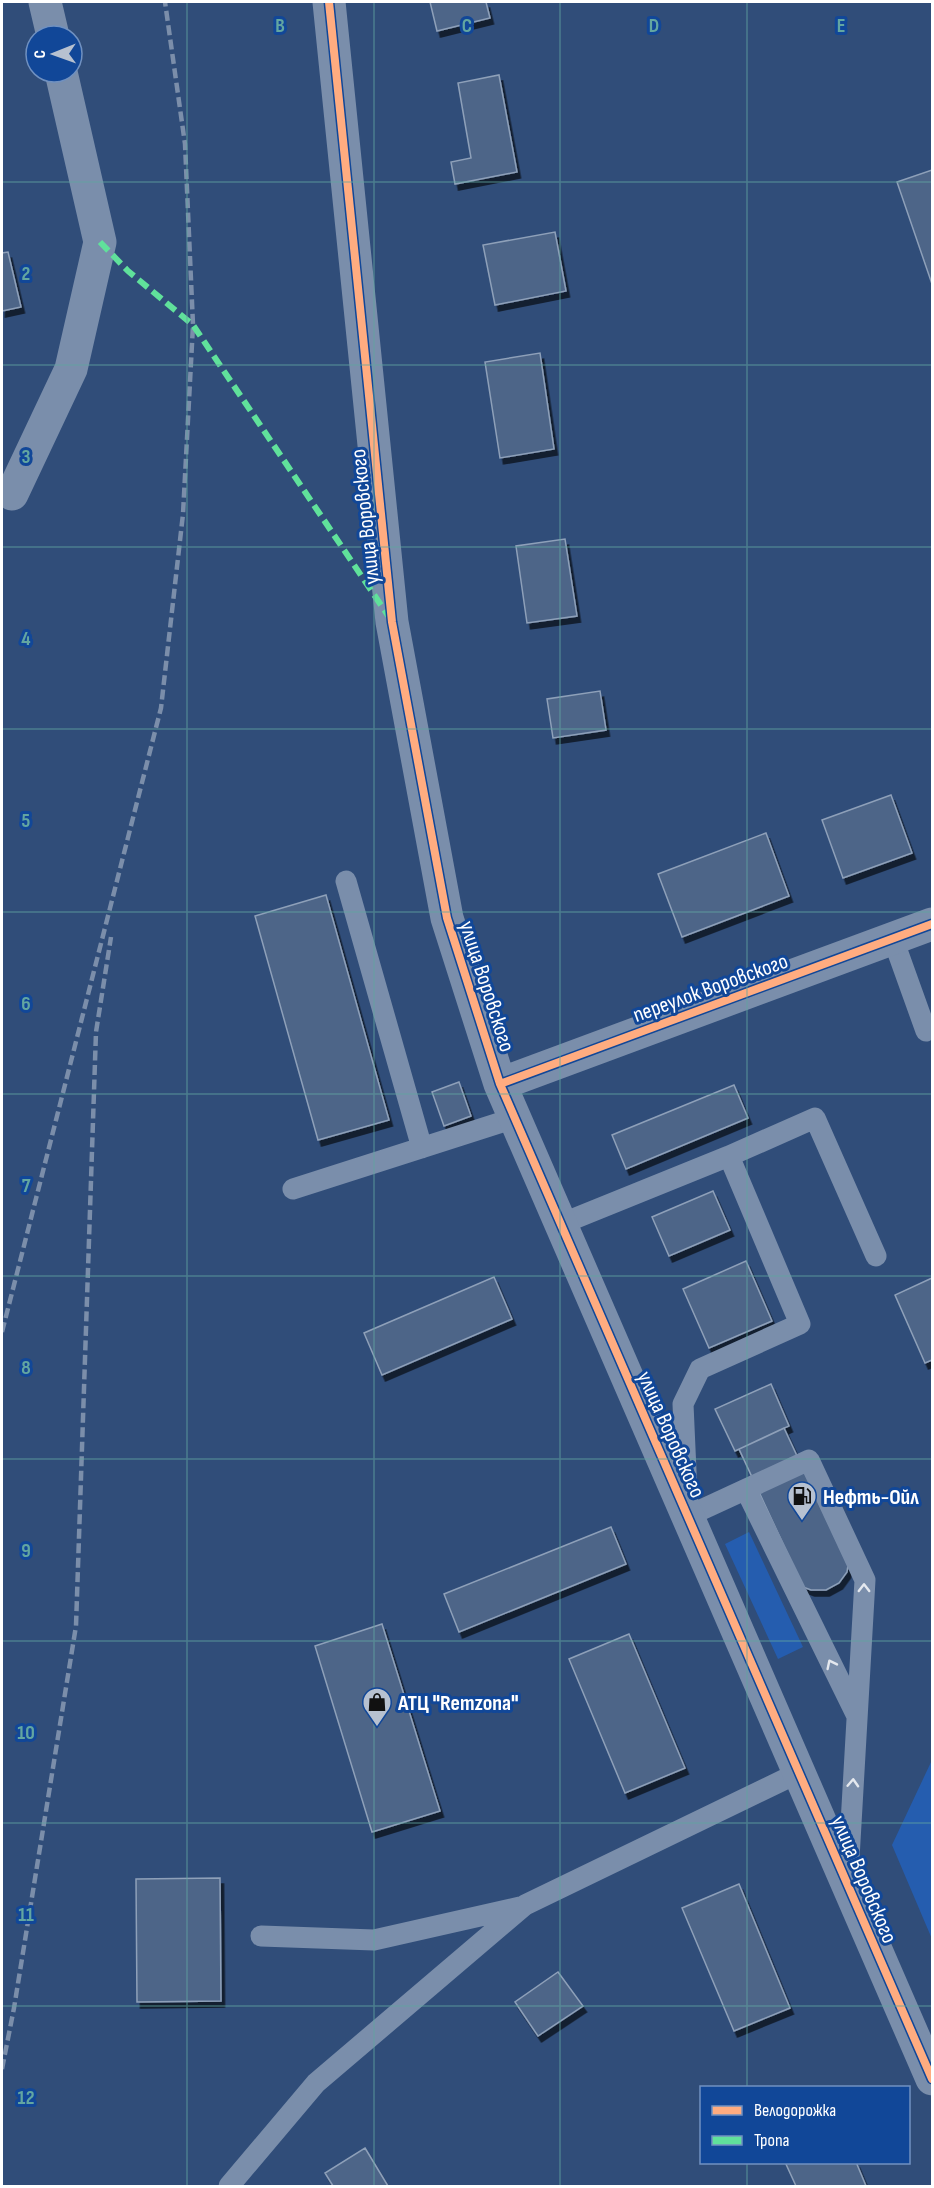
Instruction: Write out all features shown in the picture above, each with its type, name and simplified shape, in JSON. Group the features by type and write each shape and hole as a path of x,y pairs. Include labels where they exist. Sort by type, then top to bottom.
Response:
{"street":[{"path":"45,2 50,24"},
{"name":"улица Воровского","path":"329,2 392,622 447,918 500,1084 933,2079"},
{"path":"12,494 71,369 100,242 64,84"},
{"name":"переулок Воровского","path":"500,1084 933,924"}],"lane":[{"path":"346,881 422,1148"},
{"path":"893,939 926,1031"},
{"path":"293,1189 515,1118"},
{"path":"561,1224 729,1156 815,1118 876,1256"},
{"path":"729,1156 800,1324 700,1369 683,1404 688,1516 809,1460 865,1580 847,1883"},
{"path":"746,1490 857,1716"},
{"path":"261,1936 374,1940 525,1905 800,1772"},
{"path":"229,2187 316,2083 525,1905"}],"shaded area":[{"path":"749,1532 803,1647 778,1659 725,1544"},
{"path":"932,1760 932,1939 892,1845"}],"building":[{"path":"430,2 486,2 490,18 437,31"},
{"path":"499,75 517,172 455,184 451,162 471,158 458,83"},
{"path":"932,170 932,284 897,182"},
{"path":"555,232 566,291 495,305 483,245"},
{"path":"8,252 21,307 2,311 2,253"},
{"path":"540,353 554,449 500,458 485,362"},
{"path":"565,539 577,616 527,623 516,546"},
{"path":"600,691 606,730 553,738 547,699"},
{"path":"891,795 912,853 843,878 822,820"},
{"path":"766,833 789,896 682,937 658,874"},
{"path":"326,895 389,1120 318,1140 255,916"},
{"path":"459,1082 471,1116 444,1126 432,1092"},
{"path":"734,1085 748,1118 626,1169 612,1135"},
{"path":"713,1191 730,1230 669,1256 652,1217"},
{"path":"746,1261 772,1321 709,1348 683,1289"},
{"path":"494,1277 512,1319 382,1375 364,1333"},
{"path":"932,1278 932,1360 925,1363 895,1295"},
{"path":"771,1384 789,1426 735,1451 715,1409"},
{"path":"784,1428 848,1565 847,1572 839,1583 826,1590 811,1590 803,1587 739,1449"},
{"path":"611,1527 626,1564 459,1632 444,1594"},
{"name":"АТЦ \"Remzona\"","path":"382,1624 440,1811 372,1832 315,1646"},
{"path":"629,1634 685,1768 625,1793 569,1659"},
{"path":"220,1878 221,2001 137,2002 136,1879"},
{"path":"739,1884 790,2008 734,2031 682,1908"},
{"path":"558,1972 583,2006 538,2036 515,2002"},
{"path":"365,2148 388,2186 333,2186 325,2173"},
{"path":"786,2164 857,2164 866,2186 796,2186"}],"railway":[{"path":"2,1332 161,708 183,514 193,325 185,144 165,2"},
{"path":"2,2069 76,1626 96,1032 111,937"}],"marked path":[{"path":"100,242 128,271 193,325 389,617"}],"cycle path":[{"path":"329,2 392,622 447,918 500,1084 932,2079"},
{"path":"500,1084 932,924"}],"place":[{"name":"Нефть-Ойл","path":"802,1522"},
{"name":"АТЦ \"Remzona\"","path":"377,1728"}]}
